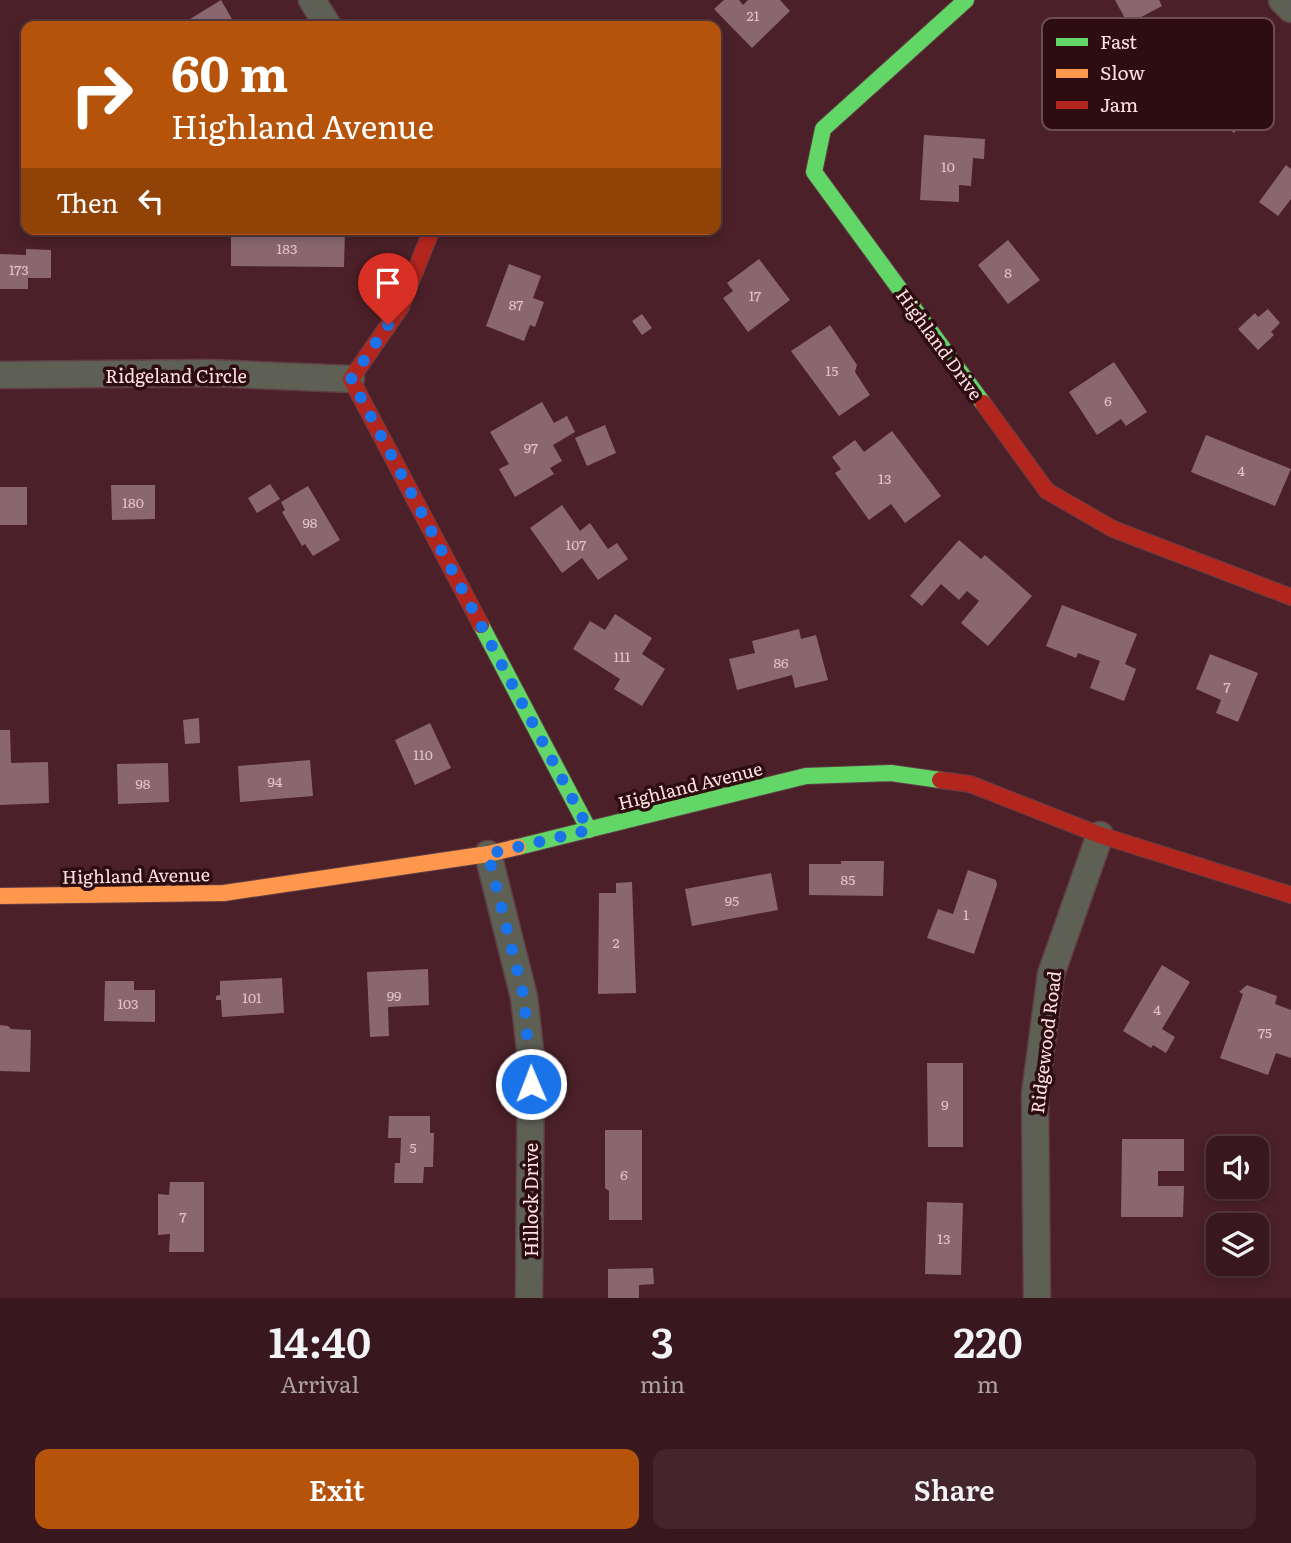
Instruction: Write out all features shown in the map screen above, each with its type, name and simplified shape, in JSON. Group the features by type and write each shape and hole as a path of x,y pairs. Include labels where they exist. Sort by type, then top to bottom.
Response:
{"street":[{"path":"312,0 325,21"},
{"name":"Highland Drive","path":"966,0 823,130 814,172 1047,491 1113,528 1291,597"},
{"path":"1282,0 1291,9"},
{"path":"430,235 401,307 351,379 589,830"},
{"name":"Ridgeland Circle","path":"0,375 207,373 351,379"},
{"name":"Highland Avenue","path":"0,896 224,893 488,854 806,776 891,773 970,784 1100,835 1291,895"},
{"name":"Ridgewood Road","path":"1037,1298 1035,1094 1049,987 1100,835"},
{"name":"Hillock Drive","path":"488,854 524,997 531,1058 529,1298"}],"building":[{"path":"221,0 233,21 191,21 190,19"},
{"path":"724,0 739,0 743,5 748,0 780,0 790,11 752,48 714,9"},
{"path":"1115,0 1159,0 1162,6 1139,18 1125,18"},
{"path":"924,135 985,139 984,159 973,158 971,186 959,185 959,202 920,200"},
{"path":"1286,165 1291,169 1291,199 1278,216 1259,202"},
{"path":"231,235 345,235 344,267 231,266"},
{"path":"1008,240 1040,280 1008,304 978,265"},
{"path":"26,249 51,250 51,278 28,278 28,289 0,289 0,254 26,255"},
{"path":"759,259 790,300 748,332 723,298 733,291 727,283"},
{"path":"509,264 541,276 533,298 544,302 535,327 530,325 524,341 486,326"},
{"path":"1268,309 1280,323 1271,332 1274,335 1258,350 1238,329 1255,313 1258,317"},
{"path":"642,314 652,328 642,335 632,321"},
{"path":"830,325 857,365 855,372 870,395 839,416 791,351"},
{"path":"1114,362 1147,412 1126,426 1121,419 1097,435 1069,392"},
{"path":"542,402 554,423 567,416 575,432 553,445 562,461 550,468 554,474 515,497 499,469 509,464 490,432"},
{"path":"605,425 616,453 587,466 575,438"},
{"path":"892,431 941,496 905,523 891,504 869,520 835,473 841,469 832,457 855,440 864,452"},
{"path":"1206,435 1291,469 1275,506 1191,472"},
{"path":"270,484 280,499 257,513 248,498"},
{"path":"111,485 155,485 155,519 112,520"},
{"path":"308,486 340,540 313,556 305,544 302,546 282,512 285,510 281,502"},
{"path":"0,487 27,487 27,525 0,525"},
{"path":"562,505 580,531 590,523 608,549 617,543 628,559 598,580 582,558 562,573 530,528"},
{"path":"959,540 981,559 985,555 1032,596 988,646 961,623 979,601 967,591 959,600 941,584 922,606 910,596"},
{"path":"1062,605 1137,634 1125,664 1136,669 1124,701 1090,688 1100,661 1078,653 1076,658 1046,646"},
{"path":"615,614 652,638 642,654 665,669 642,706 614,689 620,679 573,649 590,621 605,630"},
{"path":"799,629 801,639 816,635 828,680 795,688 792,675 737,690 729,659 755,653 752,641"},
{"path":"1210,654 1258,673 1238,722 1216,713 1221,700 1196,689"},
{"path":"199,718 200,743 185,744 183,720"},
{"path":"430,723 451,768 415,785 395,740"},
{"path":"0,730 10,730 11,763 48,762 49,803 0,805"},
{"path":"310,760 313,796 240,802 238,766"},
{"path":"168,763 169,802 118,804 117,764"},
{"path":"841,861 884,861 883,896 809,895 809,864 841,864"},
{"path":"968,870 996,880 997,885 974,954 927,938 938,909 953,914"},
{"path":"771,873 778,910 692,926 685,889"},
{"path":"632,882 636,993 598,994 599,893 616,893 616,883"},
{"path":"1162,965 1190,982 1162,1029 1175,1037 1166,1053 1153,1045 1151,1048 1123,1031"},
{"path":"428,969 429,1005 388,1007 389,1036 370,1037 367,972"},
{"path":"282,978 284,1013 222,1017 221,1000 216,1000 216,996 220,995 220,981"},
{"path":"105,981 134,981 134,990 155,990 155,1022 104,1021"},
{"path":"1247,985 1277,996 1275,1004 1291,1010 1291,1058 1276,1053 1268,1075 1220,1058 1243,994 1239,992"},
{"path":"0,1025 11,1029 31,1030 30,1072 0,1071"},
{"path":"927,1063 963,1063 963,1147 928,1147"},
{"path":"389,1116 430,1116 430,1133 434,1133 433,1167 424,1167 423,1183 394,1183 395,1163 400,1163 401,1138 388,1138"},
{"path":"605,1130 642,1130 642,1220 609,1220 609,1191 605,1188"},
{"path":"1122,1139 1184,1139 1184,1171 1158,1171 1158,1186 1184,1186 1183,1217 1121,1217"},
{"path":"170,1182 204,1182 204,1252 169,1252 170,1234 158,1235 158,1194 169,1195"},
{"path":"927,1202 963,1203 961,1275 925,1274"},
{"path":"653,1268 654,1284 639,1285 639,1298 608,1298 608,1269"}],"traffic: fast":[{"path":"966,0 823,129 814,172 983,403"},
{"path":"481,625 589,830"},
{"path":"518,847 806,776 891,773 940,780"}],"traffic: slow":[{"path":"0,896 224,893 488,854 518,847"}],"traffic: jam":[{"path":"430,235 401,307 351,379 481,625"},
{"path":"983,403 1047,491 1113,529 1291,597"},
{"path":"940,780 970,784 1100,835 1291,895"}],"route":[{"path":"388,325 351,379 589,830 488,854 524,997 531,1084"}]}
